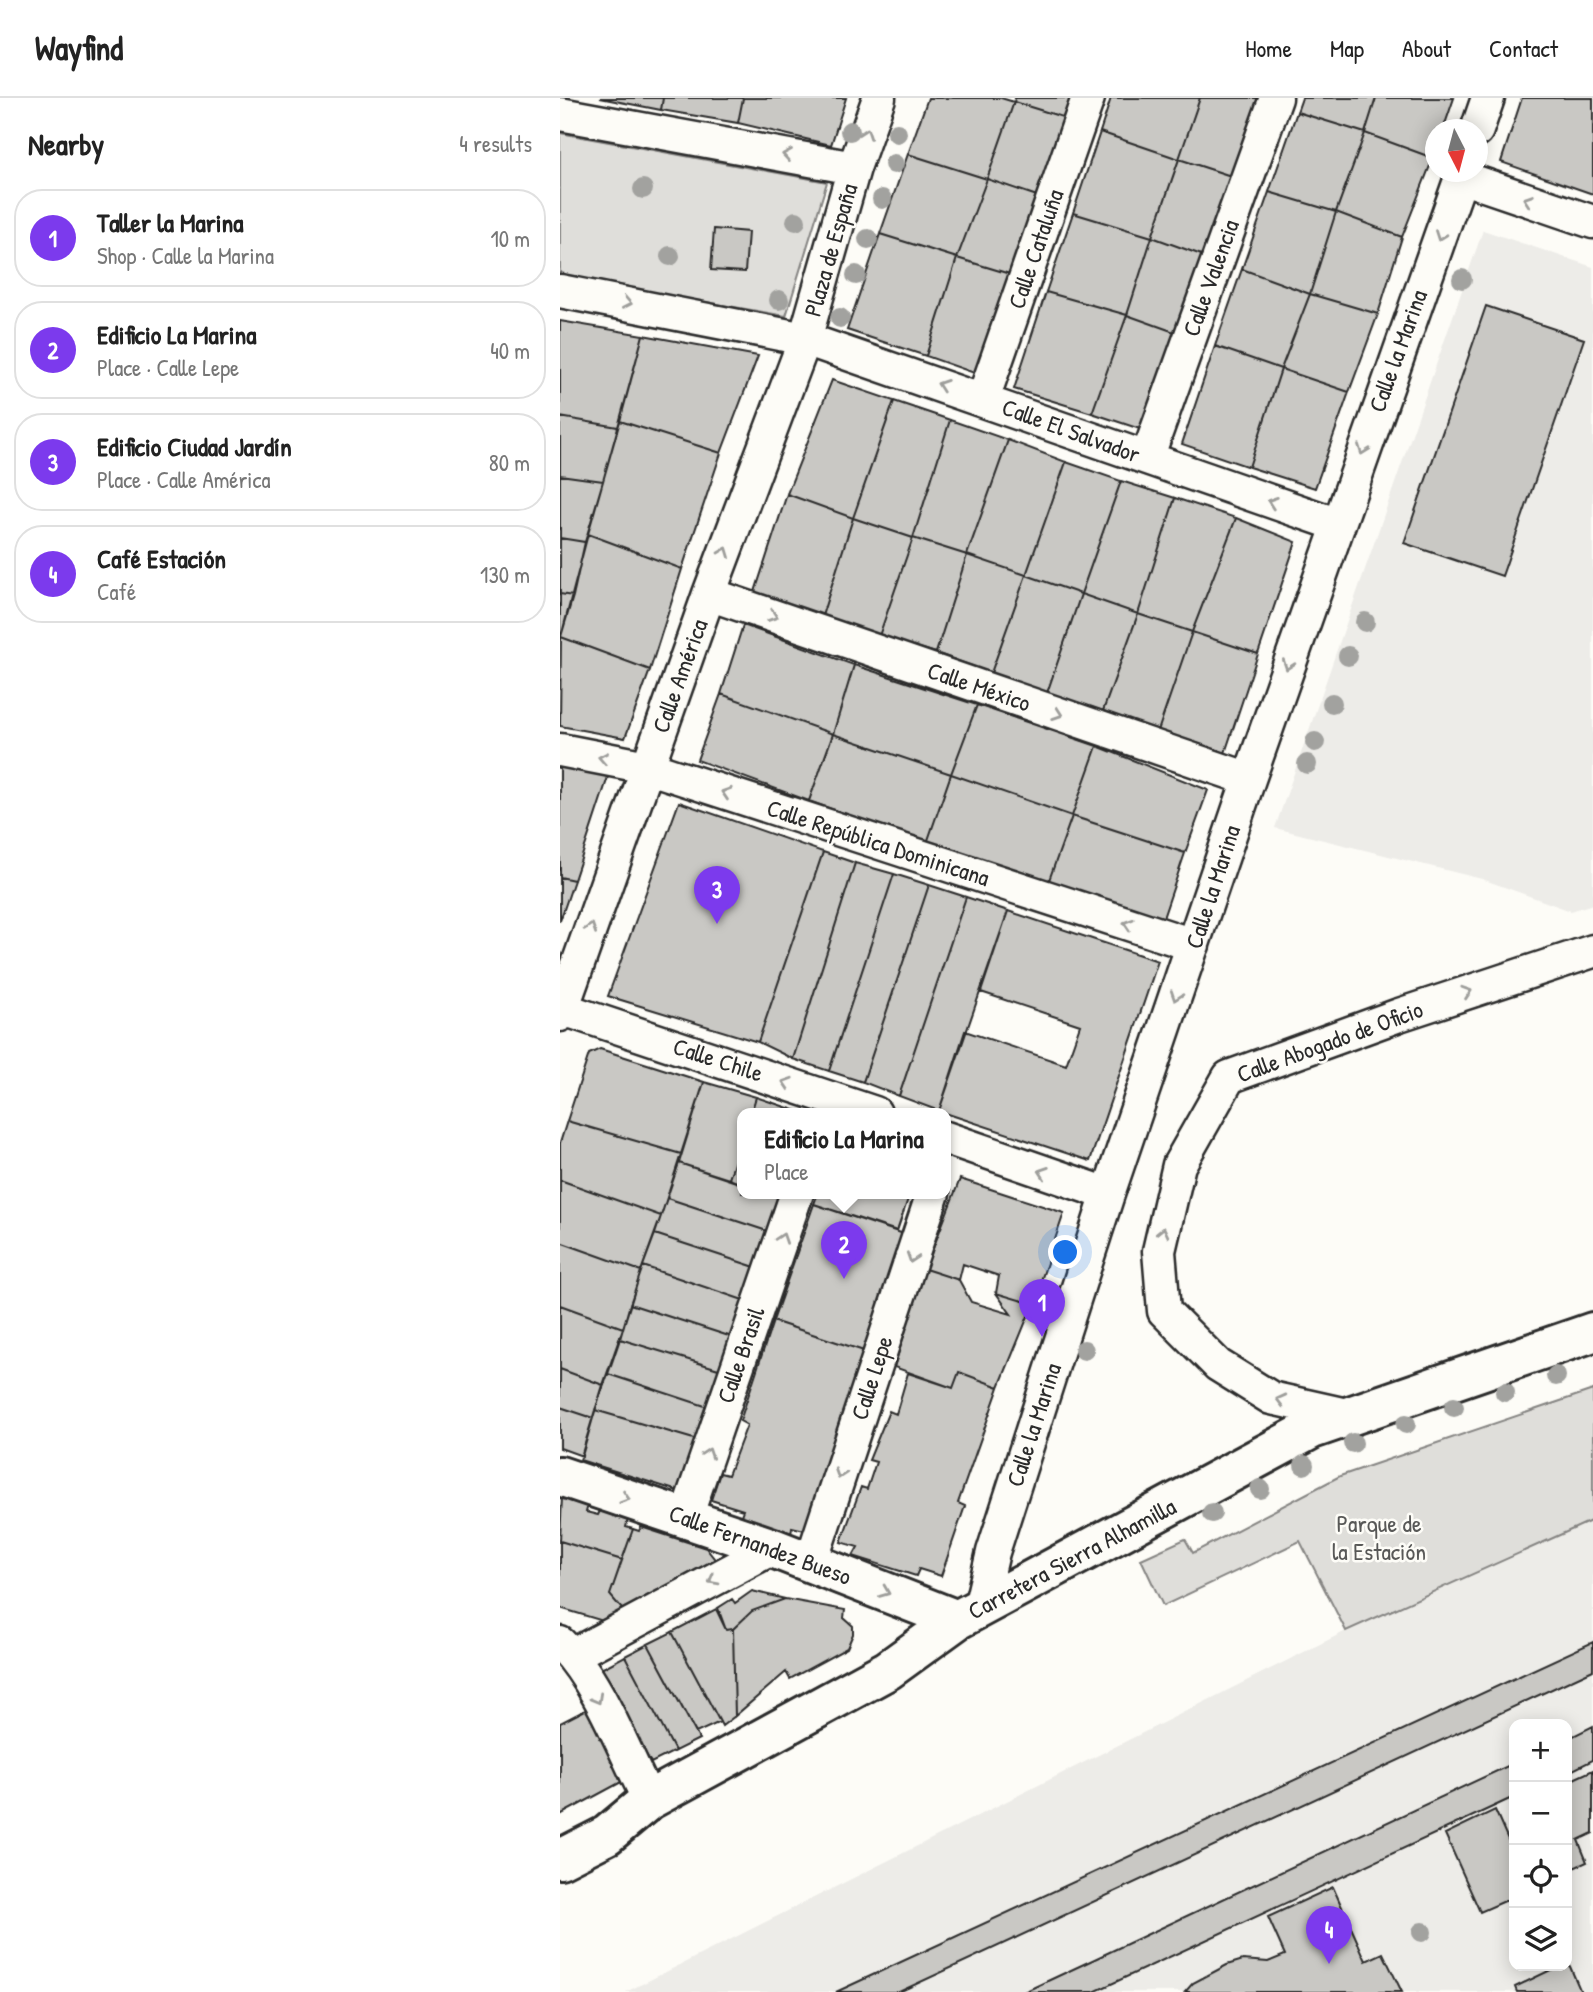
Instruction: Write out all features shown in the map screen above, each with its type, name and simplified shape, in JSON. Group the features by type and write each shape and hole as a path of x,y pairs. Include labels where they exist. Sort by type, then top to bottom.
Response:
{"main road":[{"name":"Carretera Sierra Alhamilla","path":"567,1859 607,1835 649,1800 888,1670 968,1614 1292,1439 1347,1415 1593,1332"},
{"name":"Calle Fernandez Bueso","path":"560,1476 968,1614"}],"street":[{"path":"854,168 879,98"},
{"name":"Calle Cataluña","path":"983,399 1088,98"},
{"name":"Calle Valencia","path":"1147,458 1276,98"},
{"path":"1481,119 1488,98"},
{"name":"Plaza de España","path":"560,114 854,168 806,339 560,291"},
{"name":"Calle la Marina","path":"968,1614 993,1552 1108,1194 1336,524 1459,182"},
{"path":"1484,182 1593,222"},
{"name":"Calle El Salvador","path":"806,339 1336,524"},
{"name":"Calle América","path":"561,1010 709,594 806,339"},
{"name":"Calle México","path":"709,594 1249,779"},
{"name":"Calle República Dominicana","path":"560,750 647,767 1193,945"},
{"name":"Calle Abogado de Oficio","path":"1347,1415 1271,1398 1218,1365 1164,1311 1159,1251 1179,1164 1229,1077 1399,1015 1593,951"},
{"name":"Calle Chile","path":"561,1010 827,1105 845,1108"},
{"path":"951,1145 1108,1194"},
{"name":"Calle Brasil","path":"686,1517 795,1199"},
{"name":"Calle Lepe","path":"811,1562 931,1199"},
{"path":"649,1800 566,1649 773,1548"}],"shaded area":[{"path":"1483,230 1593,267 1593,904 1571,911 1482,879 1275,828"},
{"path":"1593,1520 1593,1992 626,1992 1346,1631"}],"green space":[{"path":"560,133 827,182 786,316 560,277"},
{"name":"Parque de la Estación","path":"1593,1390 1593,1520 1346,1631 1300,1541 1163,1606 1141,1559 1185,1539 1193,1553 1340,1476"}],"building":[{"path":"600,98 663,98 661,110"},
{"path":"663,98 743,98 738,123 661,110"},
{"path":"743,98 846,98 831,145 738,123"},
{"path":"928,98 1001,98 1014,102 987,179 908,154"},
{"path":"1015,98 1076,98 1069,119 1014,102"},
{"path":"1111,98 1200,98 1179,159 1100,132"},
{"path":"1200,98 1261,98 1234,177 1179,159"},
{"path":"1302,98 1376,98 1365,133 1297,112"},
{"path":"1376,98 1454,98 1447,119 1425,119 1425,155 1365,133"},
{"path":"1522,98 1593,98 1593,194 1501,162"},
{"path":"1014,102 1069,119 1040,197 987,179"},
{"path":"1297,112 1365,133 1336,212 1269,192"},
{"path":"1100,132 1179,159 1152,237 1073,213"},
{"path":"1365,133 1425,155 1425,178 1402,237 1336,212"},
{"path":"908,154 987,179 957,258 880,234"},
{"path":"1179,159 1234,177 1207,257 1152,237"},
{"path":"987,179 1040,197 1013,275 957,258"},
{"path":"1269,192 1336,212 1310,294 1242,269"},
{"path":"1336,212 1402,237 1378,314 1310,294"},
{"path":"1073,213 1152,237 1127,315 1046,292"},
{"path":"714,229 748,232 745,272 711,270"},
{"path":"880,234 957,258 926,356 847,330"},
{"path":"1152,237 1207,257 1180,334 1127,315"},
{"path":"957,258 1013,275 980,375 926,356"},
{"path":"1242,269 1310,294 1281,369 1215,346"},
{"path":"1046,292 1127,315 1092,413 1014,389"},
{"path":"1310,294 1378,314 1349,392 1281,369"},
{"path":"1486,306 1584,339 1502,576 1404,543"},
{"path":"1127,315 1180,334 1146,431 1092,413"},
{"path":"560,321 643,335 618,427 560,417"},
{"path":"643,335 758,356 721,453 620,421"},
{"path":"1215,346 1281,369 1249,467 1182,444"},
{"path":"1281,369 1349,392 1315,488 1249,467"},
{"path":"832,380 894,401 853,518 787,494"},
{"path":"894,401 950,420 913,538 853,518"},
{"path":"560,417 618,427 603,481 560,475"},
{"path":"950,420 1008,440 967,555 913,538"},
{"path":"620,421 721,453 682,569 588,534"},
{"path":"1008,440 1066,462 1026,575 967,555"},
{"path":"1066,462 1121,481 1081,594 1026,575"},
{"path":"560,475 603,481 585,542 560,538"},
{"path":"1121,481 1175,498 1138,614 1081,594"},
{"path":"787,494 853,518 822,616 755,592"},
{"path":"1175,498 1236,518 1192,632 1138,614"},
{"path":"853,518 913,538 879,636 822,616"},
{"path":"1236,518 1296,542 1258,654 1192,632"},
{"path":"588,534 682,569 650,670 561,637"},
{"path":"560,538 585,542 573,596 560,594"},
{"path":"913,538 967,555 936,653 879,636"},
{"path":"967,555 1026,575 991,673 936,653"},
{"path":"1026,575 1081,594 1047,693 991,673"},
{"path":"560,594 573,596 560,640"},
{"path":"1081,594 1138,614 1103,711 1047,693"},
{"path":"1138,614 1192,632 1158,731 1103,711"},
{"path":"743,625 854,665 833,734 721,694"},
{"path":"1192,632 1258,654 1225,753 1158,731"},
{"path":"561,637 650,670 625,738 560,726"},
{"path":"854,665 977,705 951,774 833,734"},
{"path":"721,694 833,734 809,801 697,760"},
{"path":"977,705 1097,746 1072,816 951,774"},
{"path":"833,734 951,774 927,843 809,801"},
{"path":"1097,746 1208,790 1185,853 1072,816"},
{"path":"560,765 609,774 574,880 560,877"},
{"path":"951,774 1072,816 1048,883 927,843"},
{"path":"679,802 823,852 758,1042 608,996"},
{"path":"1072,816 1185,853 1163,918 1048,883"},
{"path":"823,852 855,863 793,1059 758,1042"},
{"path":"855,863 894,874 829,1071 793,1059"},
{"path":"894,874 929,885 863,1082 829,1071"},
{"path":"560,877 574,880 560,921"},
{"path":"929,885 966,897 899,1096 863,1082"},
{"path":"966,897 1008,911 940,1108 931,1108 899,1096"},
{"path":"1008,911 1158,961 1090,1161 951,1115 951,1108 940,1108 965,1031 1066,1065 1080,1025 981,992"},
{"path":"600,1049 704,1082 681,1154 567,1121 589,1054"},
{"path":"704,1082 756,1097 753,1108 737,1108 737,1154 729,1179 679,1163"},
{"path":"756,1097 788,1108 753,1108"},
{"path":"567,1121 681,1154 661,1216 560,1180 560,1143"},
{"path":"737,1154 737,1182 729,1179"},
{"path":"679,1163 737,1182 737,1199 783,1199 773,1233 667,1198"},
{"path":"960,1179 1064,1213 1033,1304 996,1293 999,1276 963,1264 959,1280 925,1269"},
{"path":"560,1180 661,1216 641,1271 560,1242"},
{"path":"667,1198 773,1233 761,1269 655,1234"},
{"path":"816,1199 908,1199 897,1231 814,1204"},
{"path":"814,1204 913,1237 876,1355 773,1321"},
{"path":"655,1234 761,1269 749,1302 643,1266"},
{"path":"560,1242 641,1271 623,1328 560,1305"},
{"path":"643,1266 749,1302 735,1338 630,1304"},
{"path":"925,1269 959,1280 971,1302 1011,1314 996,1293 1033,1304 999,1387 959,1372 953,1388 894,1367"},
{"path":"630,1304 735,1338 725,1371 620,1339"},
{"path":"560,1305 623,1328 603,1385 560,1369"},
{"path":"773,1321 876,1355 809,1531 792,1527 791,1535 740,1518 743,1510 711,1500 720,1473 728,1475 747,1425 740,1421"},
{"path":"620,1339 725,1371 711,1408 608,1374"},
{"path":"560,1369 603,1385 593,1418 560,1407"},
{"path":"959,1372 999,1387 958,1503 965,1506 941,1576 919,1569 916,1576 853,1556 858,1547 841,1542 861,1487 867,1489 876,1462 869,1460 889,1411 896,1414 908,1373 953,1388"},
{"path":"608,1374 711,1408 697,1440 595,1410"},
{"path":"560,1407 593,1418 582,1456 560,1448"},
{"path":"595,1410 697,1440 681,1492 580,1460"},
{"path":"562,1497 588,1505 586,1512 598,1515 601,1509 628,1519 626,1527 633,1529 622,1560 560,1541"},
{"path":"641,1527 706,1548 717,1562 627,1615 610,1595 633,1529 639,1531"},
{"path":"560,1541 622,1560 610,1595 627,1615 613,1624 560,1608"},
{"path":"752,1591 785,1599 752,1611 733,1629 726,1630 718,1608 732,1599 735,1603"},
{"path":"785,1599 845,1610 844,1618 853,1626 853,1634 847,1648 790,1679 786,1672 735,1716 733,1629 752,1611"},
{"path":"716,1609 726,1630 733,1629 735,1716 722,1726 672,1632"},
{"path":"672,1632 720,1722 696,1733 648,1644"},
{"path":"1593,1642 1593,1670 899,1992 836,1992"},
{"path":"648,1644 699,1739 675,1751 625,1656"},
{"path":"625,1656 675,1751 651,1763 599,1670"},
{"path":"589,1708 625,1780 560,1815 560,1723"},
{"path":"1593,1726 1593,1760 1572,1770 1572,1736"},
{"path":"1509,1765 1509,1799 1094,1992 1024,1992"},
{"path":"1593,1770 1593,1833 1578,1840 1587,1862 1572,1869 1572,1782"},
{"path":"1495,1810 1509,1842 1509,1899 1480,1912 1445,1834"},
{"path":"1333,1887 1366,1961 1383,1953 1402,1992 1185,1992 1193,1983 1227,1965 1243,1960 1268,1962 1285,1955 1268,1917"},
{"path":"1549,1971 1572,1971 1581,1992 1517,1992 1515,1987"}],"place":[{"name":"Edificio Ciudad Jardín","path":"717,924"},
{"name":"Edificio La Marina","path":"844,1279"},
{"name":"Taller la Marina","path":"1042,1337"},
{"name":"Café Estación","path":"1329,1964"}]}
